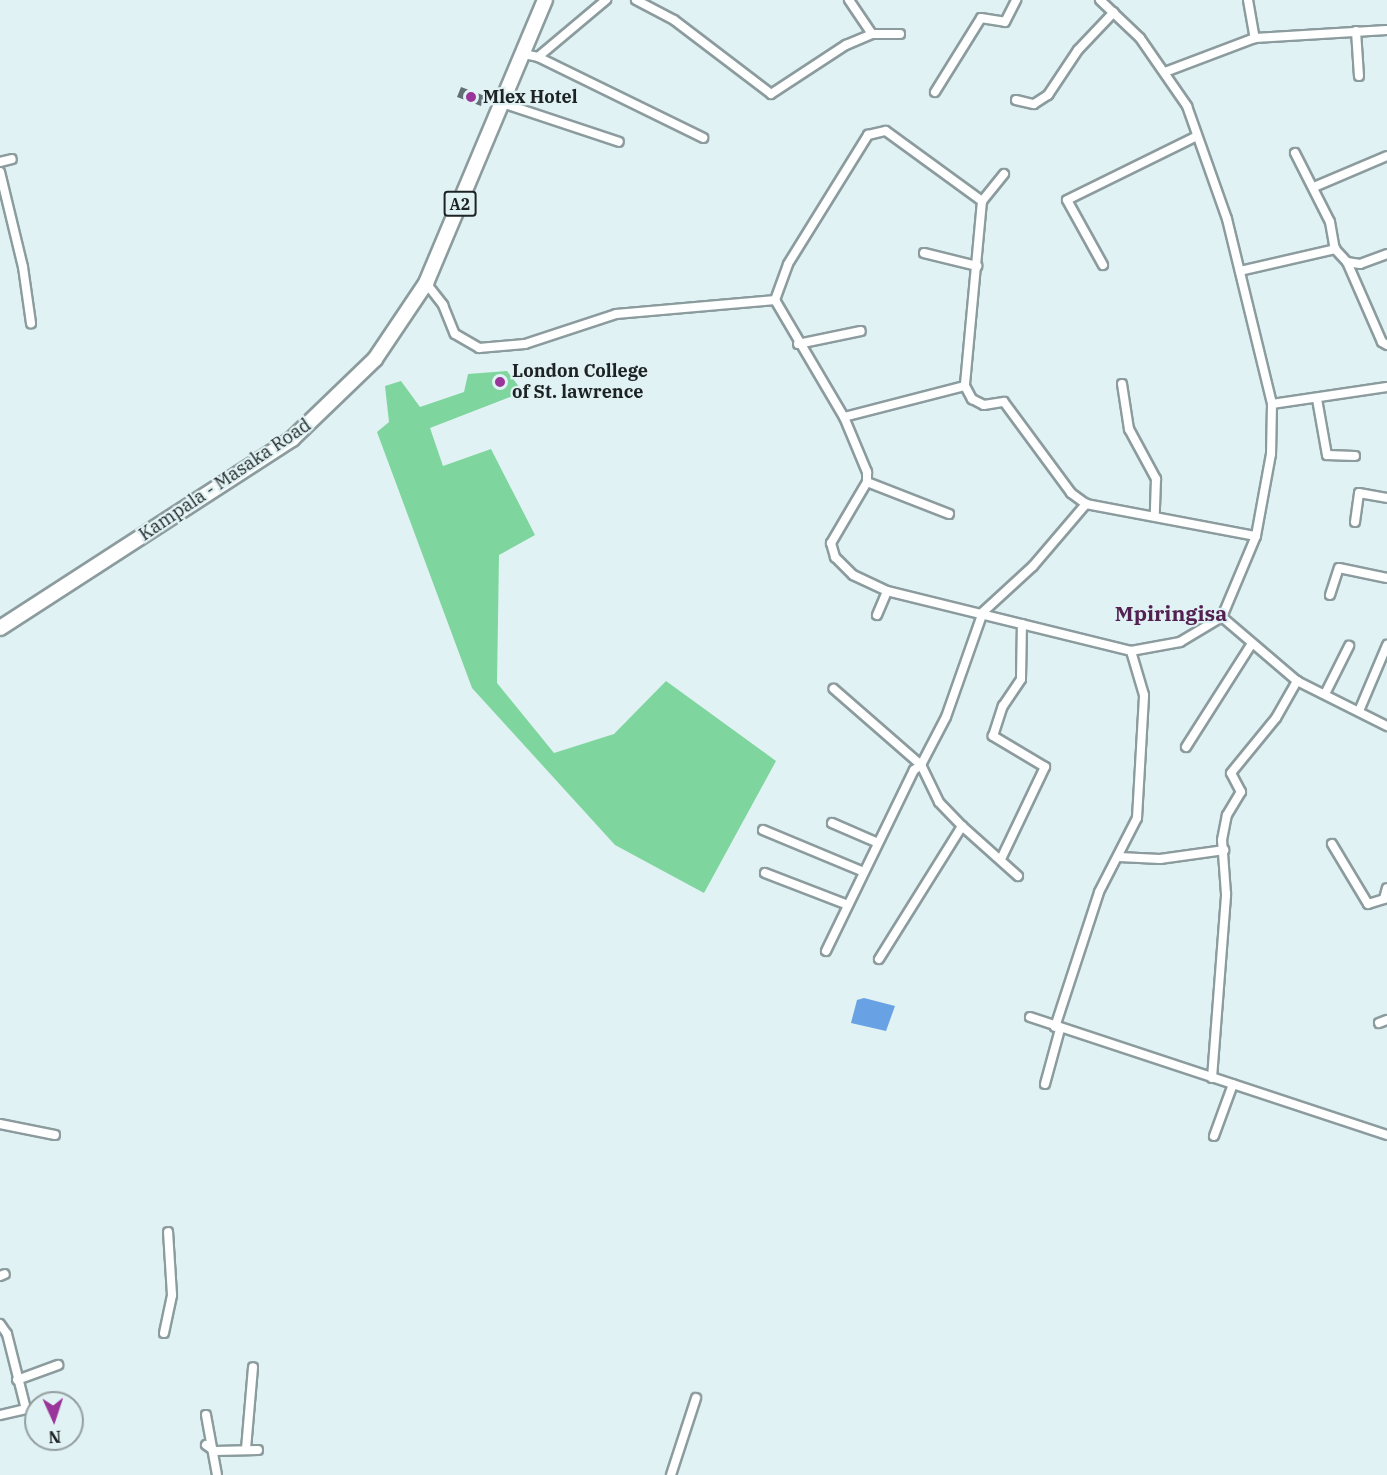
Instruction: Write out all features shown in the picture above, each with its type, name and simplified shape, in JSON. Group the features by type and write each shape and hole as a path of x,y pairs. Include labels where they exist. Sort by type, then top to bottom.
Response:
{"main road":[{"name":"Kampala - Masaka Road","path":"0,628 291,439 375,359 426,283 545,0"}],"street":[{"path":"538,57 606,0"},
{"path":"636,0 674,20 771,94 812,65 872,34 900,34"},
{"path":"849,0 872,34"},
{"path":"935,93 981,18 1005,22 1016,0"},
{"path":"867,482 844,515 832,551 853,574 887,591 983,612 1131,651 1180,642 1222,617 1256,536 1271,454 1272,404 1227,219 1187,106 1165,72 1114,12 1100,0"},
{"path":"1248,0 1255,38"},
{"path":"1016,100 1034,104 1048,95 1078,50 1114,12"},
{"path":"1165,72 1255,38 1387,30"},
{"path":"1356,31 1359,76"},
{"path":"524,54 538,57 703,138"},
{"path":"502,103 619,142"},
{"path":"949,514 867,482 844,417 798,344 775,300 788,264 868,135 886,130 982,201"},
{"path":"1103,265 1067,200 1197,136"},
{"path":"1295,153 1330,222 1335,249 1347,262 1382,342 1387,345"},
{"path":"1314,188 1387,156"},
{"path":"0,162 12,159"},
{"path":"0,172 23,267 31,322"},
{"path":"1004,174 982,201 966,386 976,403 1004,402 1071,493 1086,504 1155,515 1256,536"},
{"path":"1240,271 1335,249"},
{"path":"924,253 977,266"},
{"path":"1347,262 1360,264 1387,254"},
{"path":"426,283 443,306 455,334 479,348 525,344 616,314 775,300"},
{"path":"798,344 861,331"},
{"path":"1122,384 1129,429 1156,479 1155,515"},
{"path":"844,417 966,386"},
{"path":"1272,404 1387,387"},
{"path":"1317,399 1327,456 1355,456"},
{"path":"1355,522 1359,493 1387,498"},
{"path":"826,951 914,770 921,765 946,717 983,612 1033,566 1086,504"},
{"path":"1330,596 1339,568 1387,578"},
{"path":"877,615 887,591"},
{"path":"1222,617 1251,645 1298,681 1387,726"},
{"path":"1002,857 1044,766 993,736 1003,706 1021,679 1022,624"},
{"path":"1186,747 1251,645"},
{"path":"1359,711 1387,645"},
{"path":"1325,694 1348,646"},
{"path":"1045,1084 1057,1028 1084,931 1137,818 1144,695 1131,651"},
{"path":"1212,1078 1226,894 1224,850 1227,815 1241,792 1231,773 1276,718 1298,681"},
{"path":"834,689 921,765 939,802 954,823 962,826 1002,857 1018,876"},
{"path":"832,823 878,843"},
{"path":"879,959 962,826"},
{"path":"763,830 864,872"},
{"path":"1332,844 1368,904 1386,900 1387,888"},
{"path":"1119,857 1160,859 1224,850"},
{"path":"765,873 848,905"},
{"path":"1030,1017 1057,1028 1387,1135"},
{"path":"1214,1136 1233,1084"},
{"path":"0,1124 55,1135"},
{"path":"164,1333 171,1308 168,1232"},
{"path":"0,1323 7,1334 26,1409 0,1415"},
{"path":"17,1380 58,1365"},
{"path":"246,1449 253,1367"},
{"path":"671,1475 696,1398"},
{"path":"206,1415 215,1451 216,1475"},
{"path":"206,1445 215,1451 258,1449"}],"green space":[{"path":"507,371 523,392 430,428 443,466 491,449 535,535 499,555 497,683 554,753 614,734 666,681 776,761 704,893 615,845 472,688 377,432 389,422 385,386 401,381 420,407 464,392 468,374"}],"water":[{"path":"864,998 895,1006 886,1031 851,1023 857,1000"}],"building":[{"name":"Mlex Hotel","path":"461,87 485,96 481,106 457,97"}],"place":[{"name":"Mlex Hotel","path":"471,97"},
{"name":"London College of St. lawrence","path":"500,382"}],"district":[{"name":"Mpiringisa","path":"1171,613"}]}
